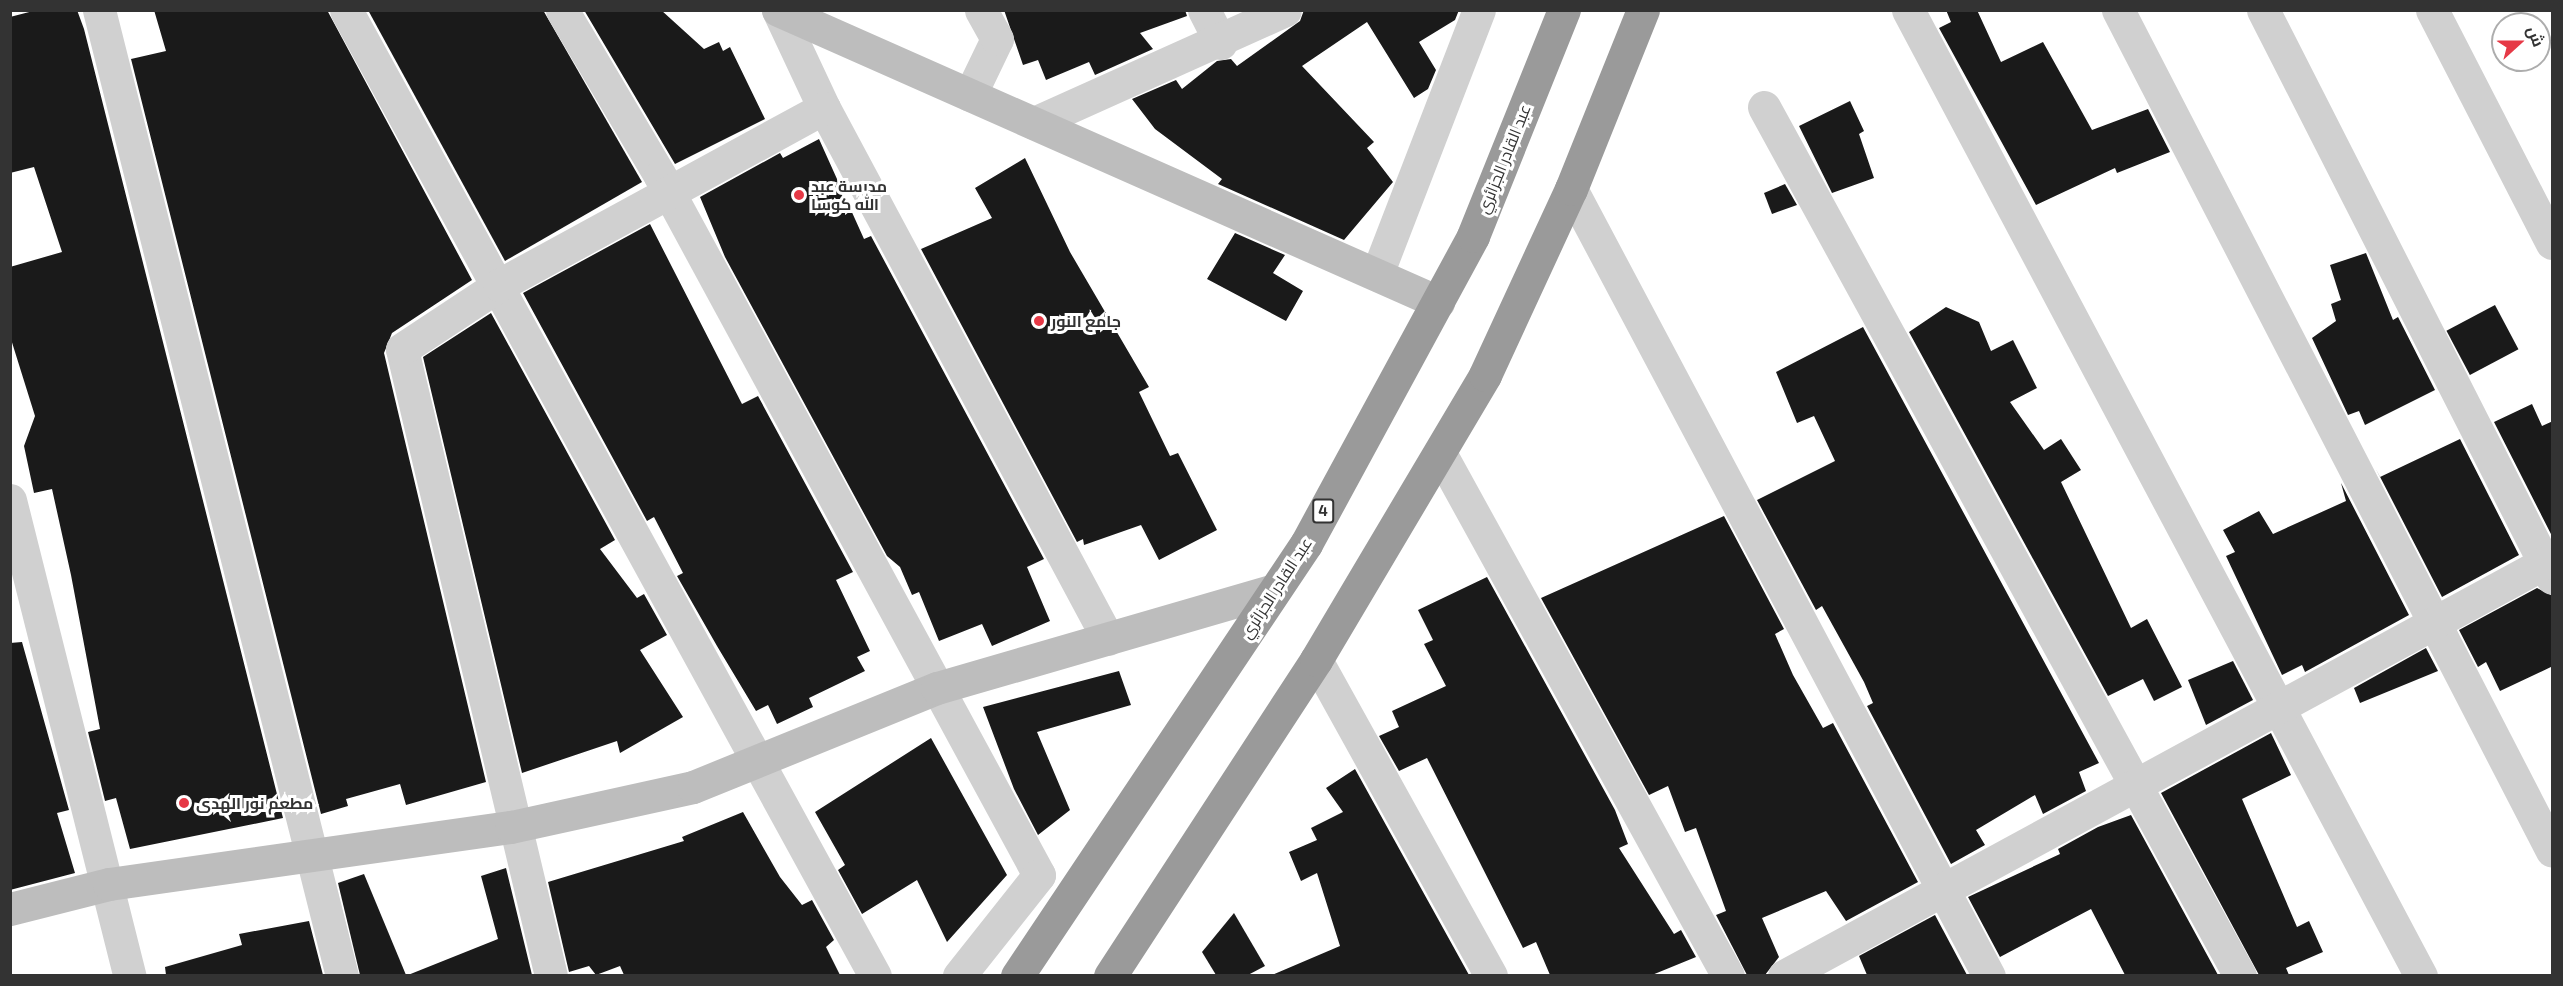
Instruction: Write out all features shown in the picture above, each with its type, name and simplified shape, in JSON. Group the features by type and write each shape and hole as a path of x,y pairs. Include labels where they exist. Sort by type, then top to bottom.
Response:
{"highway":[{"name":"عبد القادر الجزائري","path":"1017,975 1306,544 1473,236 1564,10"},
{"path":"1110,975 1316,660 1485,375 1571,189 1644,10"}],"street":[{"path":"99,10 342,975"},
{"path":"346,10 499,285 875,975"},
{"path":"562,10 666,190 1039,875 959,975"},
{"path":"778,10 1438,302"},
{"path":"778,10 824,108 1108,639"},
{"path":"970,95 997,39 981,10"},
{"path":"1204,10 1221,43"},
{"path":"1034,123 1221,43 1285,10"},
{"path":"1377,274 1479,10"},
{"path":"1908,10 2421,975"},
{"path":"2118,10 2553,851"},
{"path":"1784,975 2434,623 2548,571 2263,10"},
{"path":"2432,10 2553,243"},
{"path":"1764,107 2240,975"},
{"path":"551,975 511,826 402,349 499,285 666,190 824,108"},
{"path":"1571,189 1989,975"},
{"path":"1440,453 1728,975"},
{"path":"10,500 130,975"},
{"path":"10,909 108,884 511,826 693,787 760,763 937,688 1275,590"},
{"path":"1316,660 1491,975"}],"building":[{"path":"37,10 77,10 84,29 283,818 130,849 116,798 105,801 88,732 100,729 71,575 52,489 34,493 24,446 35,416 10,336 10,267 62,252 34,167 10,173 10,17"},
{"path":"154,10 327,10 472,280 392,333 384,353 486,782 406,805 400,784 346,799 348,806 321,814 131,59 166,51"},
{"path":"368,10 543,10 642,182 505,261"},
{"path":"584,10 661,10 704,49 719,42 723,51 730,47 765,119 675,164"},
{"path":"1004,10 1185,10 1187,16 1140,33 1153,49 1095,75 1089,62 1046,80 1038,60 1023,65"},
{"path":"1304,10 1459,10 1455,20 1419,42 1436,70 1428,89 1414,98 1367,22 1302,66 1374,142 1367,148 1393,182 1344,240 1218,184 1222,179 1155,129 1132,99 1176,80 1182,89 1217,61 1231,59 1237,66 1300,21"},
{"path":"1946,10 1977,10 2001,62 2043,42 2092,130 2148,109 2170,152 2117,173 2115,168 2036,205 1939,28 1951,22"},
{"path":"1850,101 1864,131 1859,134 1874,178 1832,193 1799,126"},
{"path":"819,139 864,239 871,236 1044,559 1027,567 1050,621 992,646 982,624 939,641 919,592 912,595 900,567 887,556 725,257 700,197 780,153 783,158"},
{"path":"1025,158 1070,252 1149,387 1139,392 1170,456 1178,453 1217,530 1159,560 1141,525 1084,545 1083,539 1077,542 921,249 992,218 975,188"},
{"path":"1785,184 1797,205 1772,214 1764,193"},
{"path":"650,224 742,404 758,396 853,572 836,580 870,651 857,657 865,671 809,698 813,707 777,724 768,705 756,711 717,646 677,576 683,573 654,517 647,521 523,293"},
{"path":"1235,233 1285,255 1273,273 1303,291 1286,321 1207,279"},
{"path":"2366,253 2393,320 2398,317 2435,390 2365,425 2359,411 2348,415 2312,338 2336,321 2331,304 2341,300 2330,265"},
{"path":"2495,305 2518,349 2470,375 2446,331"},
{"path":"1946,307 1979,322 1991,351 2013,340 2037,388 2010,402 2044,450 2061,439 2081,470 2061,482 2131,628 2147,619 2182,687 2154,701 2143,679 2108,696 1909,332"},
{"path":"491,313 615,540 600,549 637,598 644,594 667,635 640,650 683,717 620,753 617,741 522,773 423,357"},
{"path":"1863,327 2099,763 2079,772 2086,791 2043,814 2035,795 1976,830 1985,845 1951,864 1867,706 1873,703 1864,682 1822,606 1816,610 1757,500 1835,461 1814,416 1797,423 1776,372"},
{"path":"2532,404 2542,426 2553,421 2553,538 2494,422"},
{"path":"2460,439 2519,555 2442,597 2380,477"},
{"path":"2341,483 2409,615 2305,672 2302,665 2282,675 2226,556 2235,552 2223,530 2259,511 2273,534 2346,501"},
{"path":"1724,516 1784,629 1775,634 1793,675 1823,728 1833,723 1918,882 1846,921 1826,891 1762,918 1779,957 1765,975 1747,975 1716,915 1726,911 1696,828 1685,832 1668,786 1649,795 1541,598"},
{"path":"1487,577 1615,810 1628,844 1619,848 1674,934 1681,930 1696,957 1652,975 1550,975 1536,942 1523,948 1427,758 1399,771 1379,736 1399,727 1392,711 1446,686 1424,644 1433,640 1418,610"},
{"path":"2537,588 2553,596 2553,666 2500,691 2486,662 2478,667 2459,630"},
{"path":"22,642 69,810 57,813 75,873 10,890 10,643"},
{"path":"2426,648 2438,671 2360,703 2354,688"},
{"path":"2233,661 2253,700 2206,725 2188,680"},
{"path":"1119,671 1131,705 1037,732 1070,810 1038,835 1014,789 983,707"},
{"path":"2271,733 2291,775 2242,799 2297,927 2309,921 2323,952 2286,968 2289,975 2259,975 2161,793"},
{"path":"931,738 1007,875 947,942 917,880 862,914 838,870 845,865 815,812"},
{"path":"1355,769 1469,975 1272,975 1340,946 1317,873 1301,881 1289,852 1317,840 1311,828 1343,812 1326,788"},
{"path":"743,812 780,877 802,905 812,900 834,940 826,947 840,975 624,975 620,966 596,975 589,966 569,972 548,882 684,841 682,837"},
{"path":"2131,815 2218,975 2125,975 2091,909 2000,957 1968,897 2060,854 2058,849 2098,827"},
{"path":"506,868 532,975 408,975 498,939 481,876"},
{"path":"364,874 406,975 360,975 338,883"},
{"path":"1234,913 1265,966 1248,975 1216,975 1202,952"},
{"path":"1935,915 1967,975 1867,975 1859,956"},
{"path":"309,921 323,975 166,975 165,967 242,945 239,934"}],"place":[{"name":"مدرسة عبد الله كوسا","path":"799,195"},
{"name":"جامع النور","path":"1039,321"},
{"name":"مطعم نور الهدى","path":"184,803"}]}
